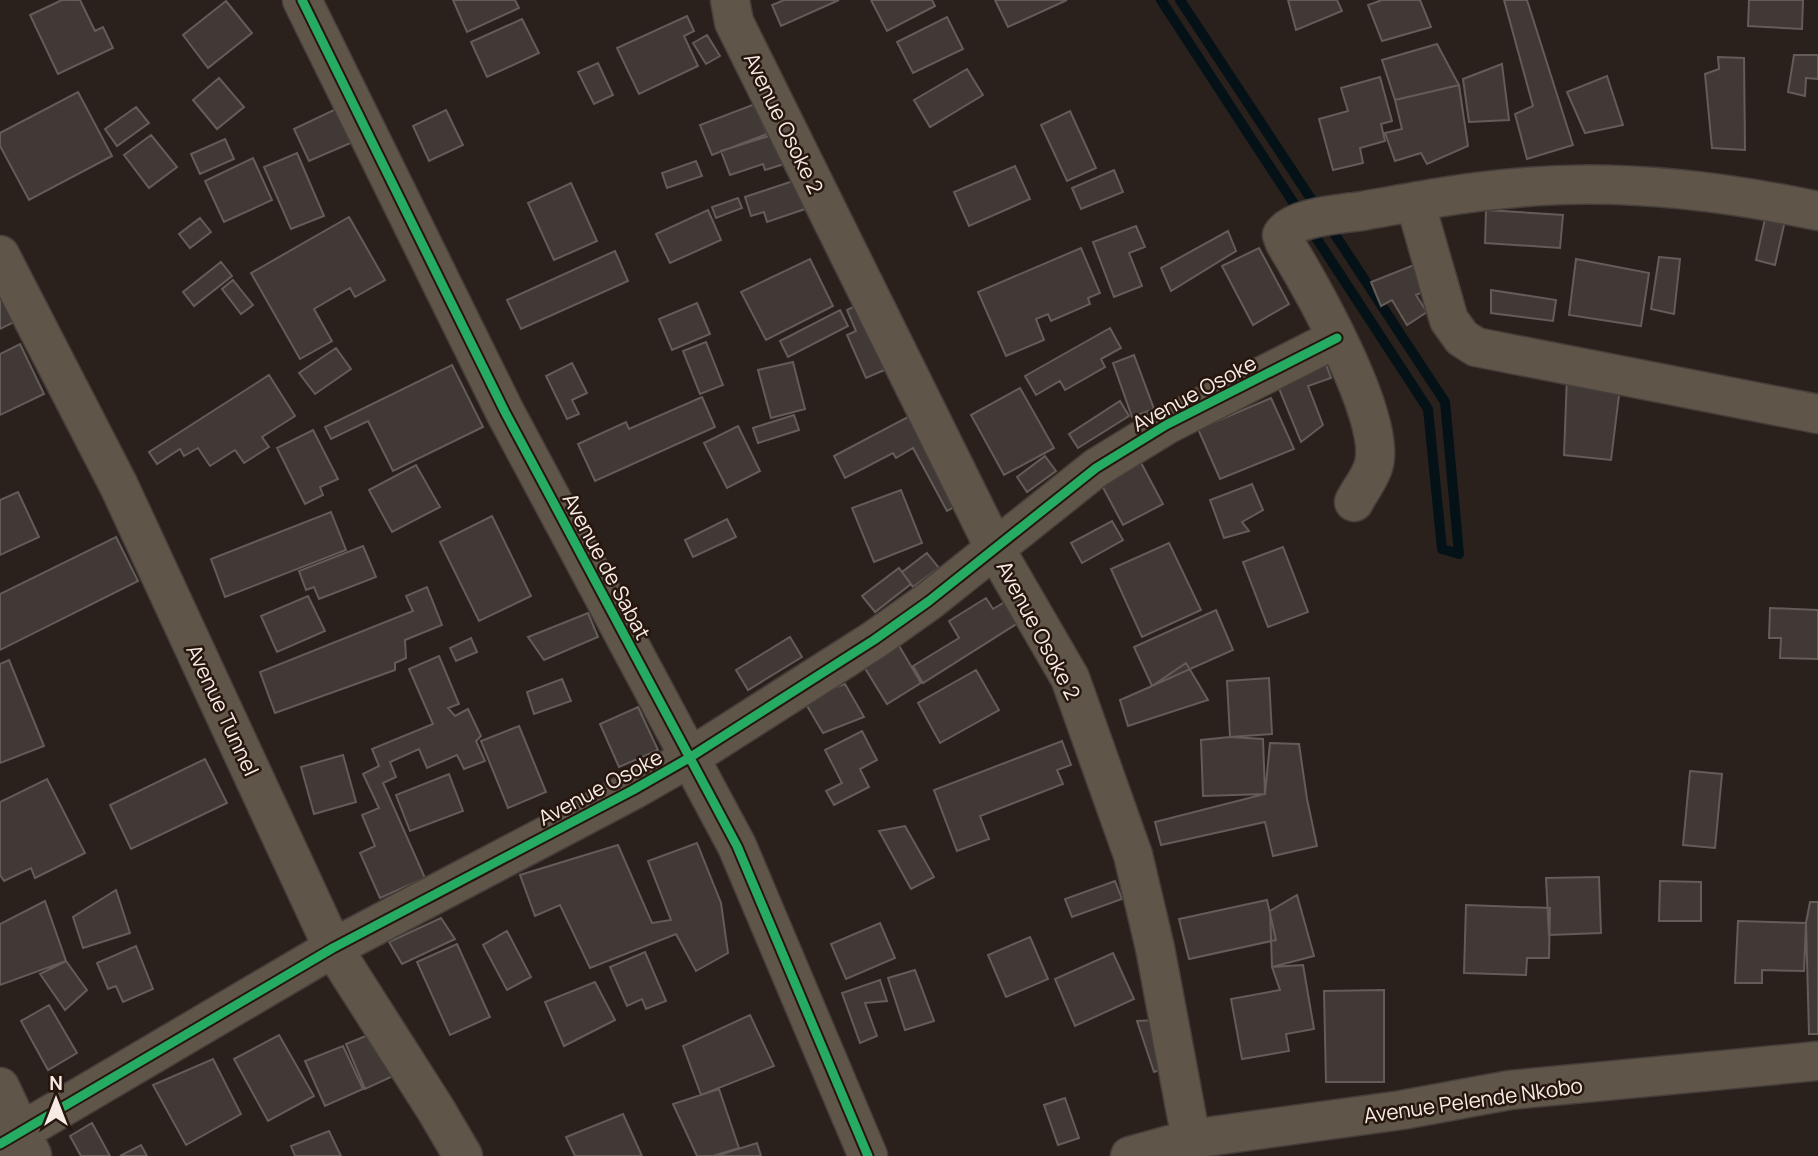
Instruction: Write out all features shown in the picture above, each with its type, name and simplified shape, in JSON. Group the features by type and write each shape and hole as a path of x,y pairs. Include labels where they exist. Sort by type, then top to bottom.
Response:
{"street":[{"name":"Avenue de Sabat","path":"302,0 505,412 731,834 868,1156"},
{"name":"Avenue Osoke 2","path":"730,0 734,22 994,547 1070,678 1133,855 1155,947 1191,1139"},
{"path":"1354,502 1374,463 1373,438 1367,408 1320,301 1285,243 1282,235 1285,230 1299,223 1415,202 1515,188 1637,186 1717,192 1818,211"},
{"path":"1415,202 1449,320 1462,338 1476,347 1818,414"},
{"name":"Avenue Tunnel","path":"0,255 119,486 333,947 463,1156"},
{"name":"Avenue Osoke","path":"18,1144 333,947 634,790 689,758 874,640 958,579 994,547 1108,460 1166,425 1337,338"},
{"name":"Avenue Pelende Nkobo","path":"1130,1156 1191,1139 1392,1111 1510,1090 1818,1061"},
{"path":"0,1087 18,1144"}],"building":[{"path":"62,0 80,0 95,31 103,27 113,48 58,74 30,15"},
{"path":"453,0 515,0 519,8 467,32"},
{"path":"784,0 839,0 781,26 772,5"},
{"path":"871,0 932,0 935,6 887,31"},
{"path":"995,0 1067,0 1008,27"},
{"path":"1288,0 1337,0 1342,11 1296,30"},
{"path":"1382,0 1420,0 1431,27 1382,41 1368,5"},
{"path":"1504,0 1527,0 1573,145 1527,159 1515,114 1533,106"},
{"path":"1749,0 1803,0 1802,29 1748,26"},
{"path":"226,1 252,33 208,68 183,35"},
{"path":"687,16 694,31 684,36 698,66 639,94 617,48"},
{"path":"947,17 963,49 913,73 897,42"},
{"path":"522,19 539,53 487,77 471,42"},
{"path":"707,35 720,56 706,64 693,43"},
{"path":"1437,44 1459,85 1395,100 1382,60"},
{"path":"1794,55 1818,55 1818,79 1806,78 1805,96 1788,92"},
{"path":"1718,57 1744,58 1745,150 1712,148 1705,74 1719,69"},
{"path":"598,63 613,95 594,104 578,72"},
{"path":"1502,64 1509,120 1469,122 1463,79"},
{"path":"967,69 983,95 930,127 914,100"},
{"path":"1607,76 1623,125 1585,133 1567,92"},
{"path":"1380,77 1392,121 1381,124 1385,141 1360,148 1363,163 1333,170 1319,119 1348,111 1341,88"},
{"path":"219,78 244,107 217,129 193,100"},
{"path":"1459,85 1468,146 1427,164 1421,153 1395,161 1385,133 1402,129 1395,100"},
{"path":"78,92 112,156 29,200 0,146 0,133"},
{"path":"755,104 767,134 712,155 700,125"},
{"path":"136,107 149,123 117,146 105,129"},
{"path":"338,108 353,142 309,161 294,129"},
{"path":"446,110 463,145 429,161 413,126"},
{"path":"1070,111 1096,168 1067,181 1041,125"},
{"path":"775,134 784,164 765,170 763,164 730,175 721,151"},
{"path":"151,135 177,167 149,188 124,155"},
{"path":"225,139 234,159 200,174 191,154"},
{"path":"297,153 324,216 291,229 264,167"},
{"path":"253,158 272,200 224,222 205,181"},
{"path":"696,161 702,176 667,188 662,173"},
{"path":"1015,166 1030,199 969,226 954,192"},
{"path":"1114,170 1123,192 1081,209 1072,188"},
{"path":"796,180 805,209 767,222 764,212 751,216 745,197"},
{"path":"571,183 597,241 554,260 528,203"},
{"path":"738,198 742,208 716,218 712,207"},
{"path":"708,210 721,240 670,263 656,234"},
{"path":"1486,210 1563,215 1560,248 1485,243"},
{"path":"1766,214 1786,216 1775,265 1756,260"},
{"path":"349,217 385,280 355,297 350,288 314,309 332,341 300,359 251,273"},
{"path":"200,218 211,232 190,248 179,234"},
{"path":"1136,226 1145,247 1129,253 1142,286 1114,297 1093,242"},
{"path":"1228,231 1236,251 1171,291 1161,268"},
{"path":"1081,248 1100,293 1088,298 1090,304 1051,321 1048,314 1036,319 1044,340 1006,356 978,292"},
{"path":"1259,248 1289,304 1253,325 1222,266"},
{"path":"615,251 628,281 521,329 507,300"},
{"path":"1659,257 1680,259 1674,314 1651,309"},
{"path":"810,259 833,306 766,340 741,292"},
{"path":"1576,259 1649,273 1641,326 1569,315"},
{"path":"221,262 232,276 194,306 183,292"},
{"path":"1414,265 1425,291 1416,295 1427,312 1407,325 1392,300 1381,306 1371,282"},
{"path":"233,280 253,305 241,314 222,289"},
{"path":"1491,290 1556,300 1553,321 1491,313"},
{"path":"10,293 22,318 0,329 0,298"},
{"path":"865,301 894,366 866,378 847,335 856,331 847,310"},
{"path":"697,303 710,334 672,350 659,319"},
{"path":"840,310 848,326 788,357 780,341"},
{"path":"1110,328 1121,348 1101,359 1105,367 1065,390 1060,381 1036,395 1025,376"},
{"path":"706,342 723,385 700,394 683,351"},
{"path":"20,344 44,394 0,415 0,354"},
{"path":"336,348 351,369 315,394 299,373"},
{"path":"1134,355 1154,409 1132,417 1113,363"},
{"path":"1324,359 1331,378 1308,386 1323,425 1301,442 1273,374"},
{"path":"793,362 805,409 771,418 758,370"},
{"path":"572,363 587,393 572,400 579,414 567,419 546,376"},
{"path":"452,365 483,427 393,471 368,421 331,439 325,427"},
{"path":"269,375 295,416 262,437 269,447 244,463 235,450 210,466 198,448 184,456 180,449 157,464 149,452"},
{"path":"1567,376 1620,387 1611,460 1564,455"},
{"path":"1020,388 1054,448 1004,475 971,415"},
{"path":"702,397 715,427 595,481 578,444 626,422 629,429"},
{"path":"1271,398 1294,449 1220,479 1198,429"},
{"path":"1120,401 1129,416 1078,448 1069,434"},
{"path":"921,410 969,499 947,511 913,448 896,458 893,453 845,478 834,456"},
{"path":"794,415 799,430 758,443 753,428"},
{"path":"738,426 760,471 727,488 704,443"},
{"path":"313,430 338,479 320,487 323,495 305,504 277,448"},
{"path":"1045,456 1056,471 1027,492 1017,477"},
{"path":"1139,459 1163,504 1123,525 1099,480"},
{"path":"416,465 440,507 392,532 369,490"},
{"path":"1252,484 1263,510 1242,522 1249,531 1224,538 1210,500"},
{"path":"901,490 922,543 874,562 852,508"},
{"path":"18,492 39,537 0,555 0,500"},
{"path":"331,512 346,550 225,597 211,559"},
{"path":"492,516 531,596 479,621 440,542"},
{"path":"727,519 736,537 693,557 685,540"},
{"path":"1112,521 1123,540 1082,563 1071,543"},
{"path":"116,537 138,581 0,650 0,594"},
{"path":"1169,543 1201,610 1142,637 1111,569"},
{"path":"363,546 376,577 319,599 314,587 306,590 299,571"},
{"path":"1283,547 1308,612 1268,627 1243,562"},
{"path":"927,553 939,568 913,587 902,572"},
{"path":"899,568 911,584 875,612 862,596"},
{"path":"427,587 442,625 405,640 406,658 395,663 395,670 275,713 260,672 413,611 406,596"},
{"path":"308,596 325,631 277,652 261,616"},
{"path":"1013,597 1026,618 923,683 913,666 959,638 949,621 986,598 993,609"},
{"path":"1770,608 1818,610 1818,659 1780,658 1781,638 1769,638"},
{"path":"1216,610 1233,650 1152,686 1134,647"},
{"path":"588,613 598,637 544,660 528,637"},
{"path":"790,637 802,657 748,690 736,670"},
{"path":"471,638 477,652 456,661 450,648"},
{"path":"898,644 921,683 887,704 863,665"},
{"path":"439,656 459,704 448,708 455,716 468,709 481,736 476,741 485,761 464,769 457,755 427,768 419,749 390,762 396,777 383,783 425,878 380,898 360,853 375,846 362,815 379,808 363,774 379,766 372,749 433,724 409,669"},
{"path":"9,660 44,746 0,763 0,664"},
{"path":"1186,663 1208,700 1128,726 1120,700 1152,686"},
{"path":"976,670 999,710 940,743 918,703"},
{"path":"1269,678 1272,734 1230,737 1227,681"},
{"path":"562,679 571,701 534,714 527,692"},
{"path":"845,684 864,717 823,733 803,699"},
{"path":"638,707 658,750 619,767 600,724"},
{"path":"519,726 546,792 508,808 481,741"},
{"path":"862,731 877,760 860,769 869,787 834,805 826,791 842,783 825,750"},
{"path":"1230,737 1263,739 1265,794 1203,796 1201,740"},
{"path":"1062,741 1071,765 1057,770 1063,784 980,816 989,839 957,851 934,790"},
{"path":"1270,743 1299,744 1317,846 1273,856 1265,822 1161,845 1155,822 1265,794"},
{"path":"343,755 356,802 314,814 301,767"},
{"path":"205,759 227,803 131,849 110,805"},
{"path":"1690,771 1722,774 1715,848 1683,845"},
{"path":"449,774 463,811 410,831 396,795"},
{"path":"47,779 85,853 35,878 31,868 4,881 0,875 0,802"},
{"path":"905,826 934,877 911,889 879,831"},
{"path":"697,843 721,903 728,953 696,971 676,934 590,968 560,905 535,916 520,875 618,845 652,923 671,920 648,861"},
{"path":"1599,877 1601,933 1549,935 1546,878"},
{"path":"1115,881 1122,899 1072,917 1065,899"},
{"path":"1660,881 1701,882 1701,921 1659,921"},
{"path":"116,890 130,933 83,948 73,917"},
{"path":"1297,895 1314,956 1272,967 1270,911"},
{"path":"1267,900 1276,940 1189,959 1179,919"},
{"path":"45,901 66,961 0,985 0,924"},
{"path":"1810,902 1818,902 1818,1034 1809,1034 1806,923"},
{"path":"1466,905 1550,908 1549,958 1527,958 1526,975 1464,973"},
{"path":"441,918 455,939 402,964 389,942"},
{"path":"1738,921 1806,923 1804,971 1762,970 1762,983 1735,983"},
{"path":"880,923 895,958 846,979 831,944"},
{"path":"507,931 531,977 507,990 483,945"},
{"path":"1030,937 1048,979 1006,997 988,955"},
{"path":"457,944 490,1017 450,1035 417,962"},
{"path":"136,946 153,989 123,1002 116,986 108,989 97,963"},
{"path":"645,952 666,1001 646,1009 642,999 627,1006 610,967"},
{"path":"1113,953 1134,999 1075,1026 1055,979"},
{"path":"66,961 87,990 65,1010 40,974"},
{"path":"1303,965 1314,1029 1286,1034 1289,1051 1242,1059 1231,999 1280,990 1272,967"},
{"path":"915,970 934,1021 905,1030 888,978"},
{"path":"880,980 887,1001 865,1003 877,1036 860,1043 842,993"},
{"path":"595,982 615,1020 564,1046 545,1002"},
{"path":"1384,990 1384,1082 1326,1082 1324,991"},
{"path":"49,1005 77,1053 48,1070 21,1021"},
{"path":"750,1015 774,1066 701,1095 683,1046"},
{"path":"1158,1020 1174,1065 1154,1072 1137,1021"},
{"path":"383,1029 404,1071 365,1089 346,1044"},
{"path":"279,1035 314,1096 268,1121 234,1059"},
{"path":"343,1046 363,1089 325,1106 305,1061"},
{"path":"213,1059 241,1114 186,1145 153,1085"},
{"path":"719,1089 739,1148 713,1156 697,1156 673,1104"},
{"path":"1065,1098 1079,1138 1058,1145 1044,1105"},
{"path":"623,1114 642,1156 575,1156 566,1137"},
{"path":"92,1123 110,1156 81,1156 70,1136"},
{"path":"329,1131 341,1156 295,1156 291,1146"},
{"path":"757,1143 761,1156 719,1156 719,1155"},
{"path":"141,1145 147,1156 120,1156"}],"waterway":[{"path":"1161,0 1428,409 1442,549 1459,554 1445,402 1328,224"},
{"path":"1180,0 1319,211"}],"cycle path":[{"path":"302,0 505,412 737,846 868,1156"},
{"path":"0,1144 333,948 689,758 874,640 929,601 1096,468 1166,425 1337,338"}]}
